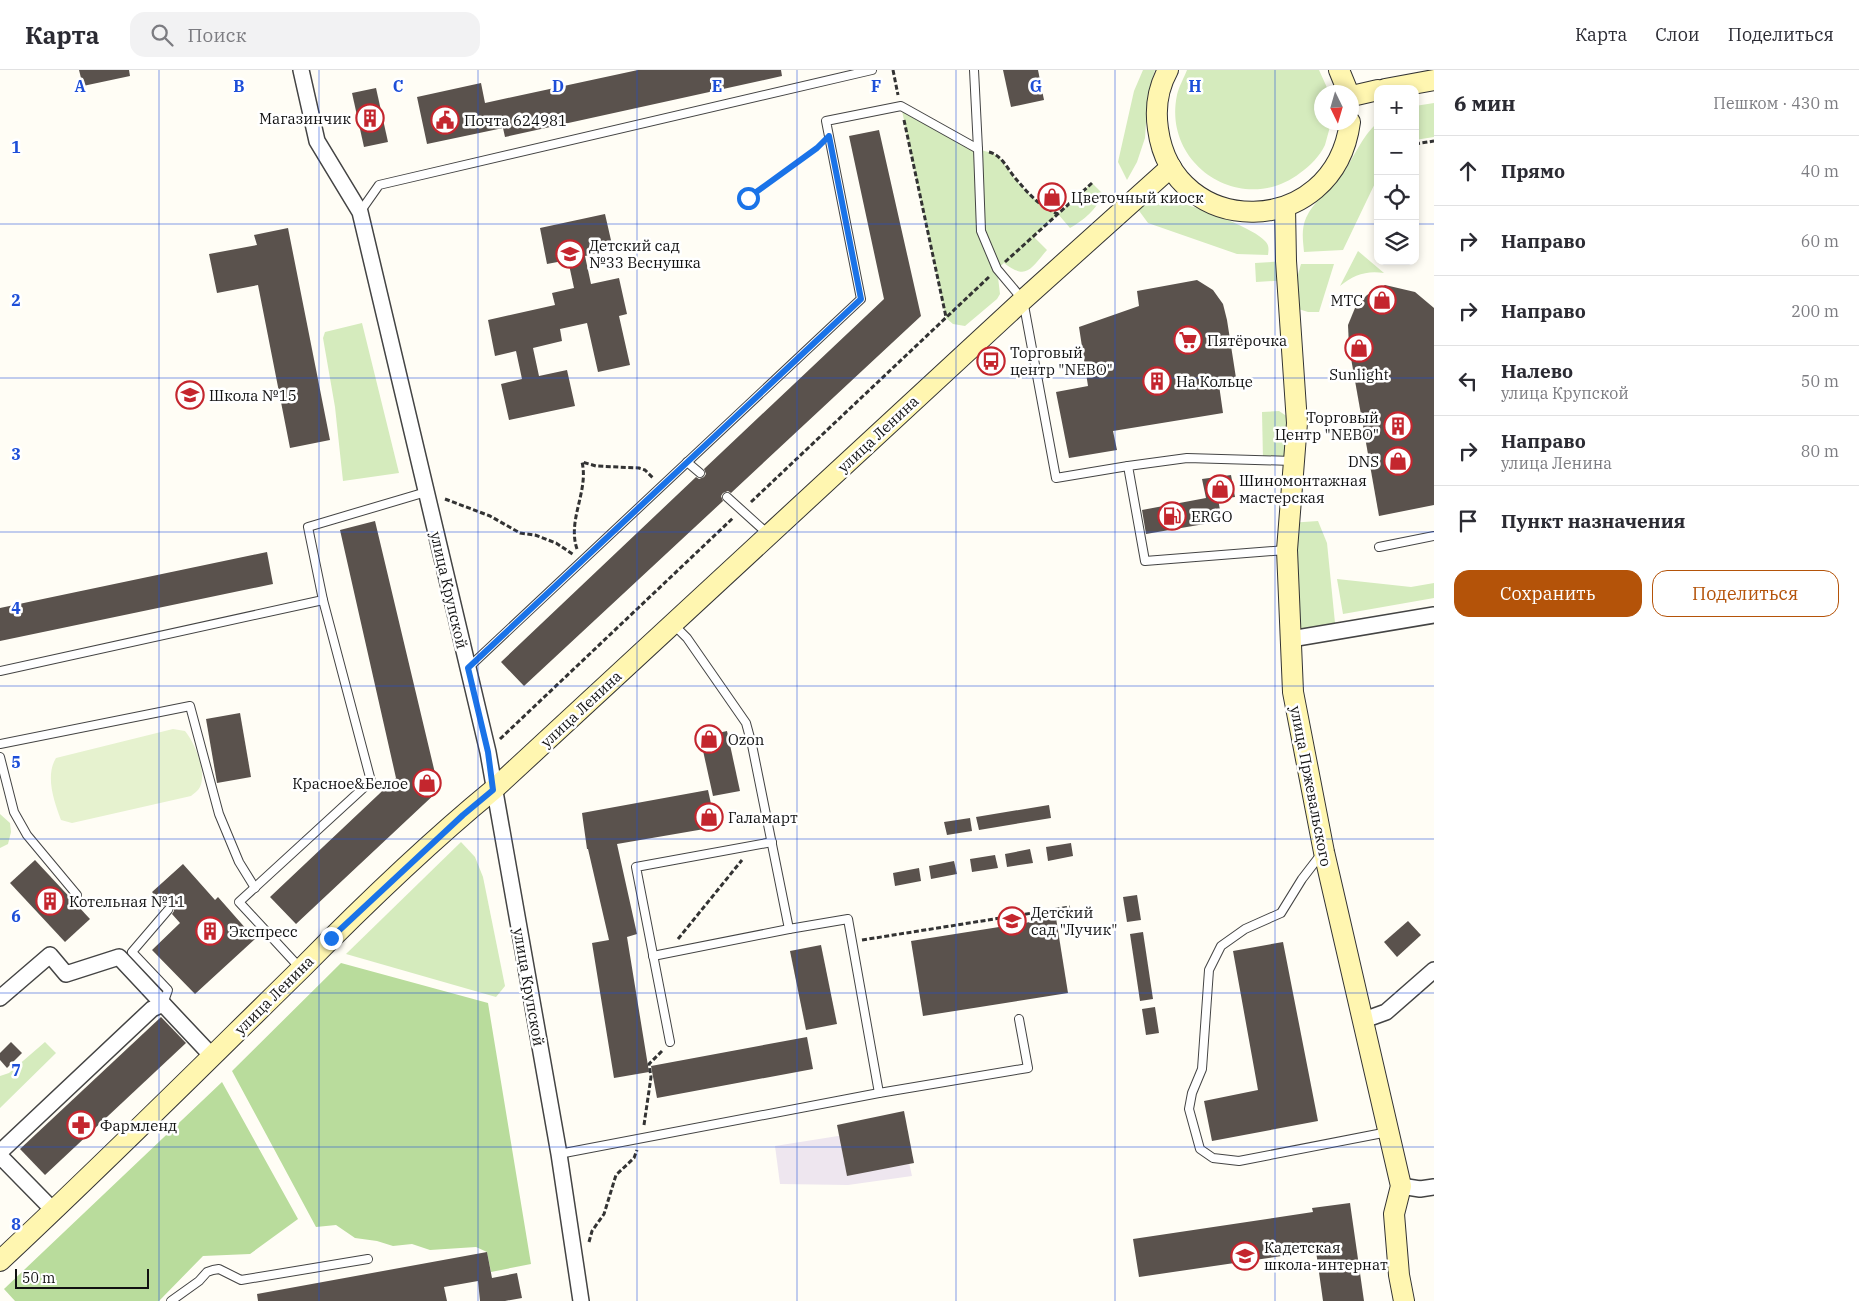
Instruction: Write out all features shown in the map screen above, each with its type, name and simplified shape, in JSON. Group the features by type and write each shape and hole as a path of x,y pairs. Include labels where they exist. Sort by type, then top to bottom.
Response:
{"street":[{"name":"улица Крупской","path":"301,70 317,141 360,212 488,752 493,790 559,1154 581,1301"},
{"path":"1168,70 1160,90 1156,121 1161,144 1171,166 1192,191 1221,207 1236,211 1253,212 1285,207 1300,201 1314,192 1335,168 1343,154 1348,130"},
{"path":"1339,70 1345,85"},
{"path":"1404,85 1434,80"},
{"path":"1359,94 1374,91"},
{"name":"улица Ленина","path":"0,1261 54,1211 301,968 463,815 493,790 1023,300 1171,166"},
{"name":"улица Пржевальского","path":"1285,207 1286,261 1296,423 1287,550 1293,692 1324,852 1401,1186 1394,1214 1399,1275 1404,1301"},
{"path":"1291,639 1434,615"},
{"path":"0,998 50,955 66,974 119,957 212,1056"},
{"path":"1364,1020 1386,1012 1434,970"},
{"path":"0,1152 152,1009 163,1004"},
{"path":"0,1156 54,1211"},
{"path":"1401,1186 1420,1189 1434,1187"}],"lane":[{"path":"360,212 380,185 872,70"},
{"path":"974,70 981,231 997,269 1023,300 1056,478 1187,458 1294,461"},
{"path":"468,668 861,299 826,121 901,106 978,150"},
{"path":"687,462 700,473"},
{"path":"1128,466 1145,561 1287,550"},
{"path":"301,968 240,902 370,781 324,600 308,527 426,492"},
{"path":"726,497 769,535"},
{"path":"1379,548 1434,536"},
{"path":"0,671 324,600"},
{"path":"673,624 687,638 746,723 752,744 789,929"},
{"path":"0,744 190,706 219,814 238,862 255,888"},
{"path":"0,757 14,812 27,835 77,895"},
{"path":"670,1042 636,867 772,842"},
{"path":"1324,852 1302,879 1281,913 1245,929 1221,946 1209,970 1202,1069 1192,1093 1189,1109 1200,1149 1213,1158 1248,1159 1388,1132"},
{"path":"163,1004 168,990 132,952 168,910"},
{"path":"653,956 789,929 848,920 879,1093"},
{"path":"559,1154 879,1093 1028,1068 1019,1019"},
{"path":"171,1301 200,1281 207,1272 213,1270 219,1269 240,1280 368,1259"}],"path":[{"path":"893,70 946,318"},
{"path":"748,198 817,148 829,136"},
{"path":"1419,143 1434,141"},
{"path":"978,150 993,153 997,156 1017,181 1042,206 1058,214"},
{"path":"488,752 997,269 1092,183"},
{"path":"582,561 574,541 576,515 584,477 582,462 596,466 639,468 645,470 662,486"},
{"path":"426,492 490,516 520,533 534,535 556,544 582,561"},
{"path":"666,954 753,846"},
{"path":"852,941 1070,906"}],"shaded area":[{"path":"901,1126 912,1176 848,1185 780,1184 775,1146"}],"green space":[{"path":"1143,70 1155,70 1148,94 1145,138 1137,162 1127,180 1118,162 1134,91"},
{"path":"1187,70 1319,70 1326,85 1314,85 1314,130 1329,130 1325,145 1304,170 1278,185 1255,189 1232,186 1212,177 1194,162 1182,143 1176,121 1177,95"},
{"path":"1434,103 1434,137 1419,139 1419,105"},
{"path":"901,106 975,148 997,156 1032,197 1044,207 1058,214 1033,236 1047,250 1032,267 1023,272 1004,263 997,269 1000,294 997,299 965,326 953,324 946,318"},
{"path":"1374,126 1374,185 1343,250 1304,252 1303,226 1309,212 1341,176"},
{"path":"1092,183 1103,194 1089,214 1070,228 1058,214"},
{"path":"1153,202 1187,205 1240,225 1265,241 1268,247 1268,255 1237,254 1148,223 1137,208"},
{"path":"1358,251 1384,273 1360,274 1340,286"},
{"path":"1286,261 1288,280 1256,282 1255,263"},
{"path":"1301,264 1334,264 1319,312 1308,312 1289,306"},
{"path":"362,323 399,473 343,481 335,407 323,338 325,332"},
{"path":"1279,411 1297,423 1294,461 1263,460 1262,412"},
{"path":"1318,521 1327,543 1336,633 1291,639 1289,523"},
{"path":"1337,579 1411,587 1434,583 1434,598 1343,614"},
{"path":"173,729 185,731 193,743 199,758 202,781 199,788 191,796 72,823 61,820 53,797 51,781 51,773 56,758"},
{"path":"0,814 10,823 11,832 8,844 0,848"},
{"path":"461,842 475,857 483,877 505,986 496,997 346,954"},
{"path":"341,963 488,1003 531,1264 491,1272 487,1252 476,1247 430,1250 412,1244 393,1246 377,1241 355,1238 336,1225 316,1227 232,1071"},
{"path":"45,1042 56,1053 0,1108 0,1076 9,1073"},
{"path":"222,1082 298,1219 250,1254 203,1256 159,1301 15,1301 4,1289"}],"building":[{"path":"79,70 129,70 130,76 83,86"},
{"path":"638,70 781,70 782,76 505,137 503,128 427,144 417,97 481,83 485,103"},
{"path":"1003,70 1038,70 1044,100 1011,107"},
{"name":"Магазинчик","path":"376,88 388,142 364,147 352,93"},
{"path":"879,130 921,316 731,493 728,491 723,493 721,496 723,501 524,686 501,662 696,477 699,479 704,477 706,474 704,469 884,299 849,136"},
{"path":"605,214 613,249 585,256 591,284 619,278 627,314 619,316 630,365 598,372 587,323 560,329 562,341 533,348 539,376 567,370 575,406 509,420 501,384 522,379 516,351 495,356 488,320 555,305 552,293 574,288 568,260 547,264 540,228"},
{"path":"288,228 330,440 290,448 258,285 217,293 209,254 257,245 254,235"},
{"name":"На Кольце","path":"1197,280 1213,290 1223,304 1227,320 1236,378 1219,385 1223,413 1113,431 1117,450 1069,458 1056,392 1088,386 1079,327 1139,306 1137,291"},
{"name":"Торговый Центр \"NEBO\"","path":"1385,285 1415,292 1434,308 1434,505 1379,516 1349,347 1348,325 1355,308 1367,295"},
{"path":"1231,475 1235,497 1218,499 1222,521 1146,534 1142,510 1206,498 1202,479"},
{"path":"375,521 439,790 296,924 270,897 396,778 340,530"},
{"path":"267,552 273,584 0,641 0,608"},
{"path":"240,713 251,777 217,783 206,719"},
{"path":"727,731 740,791 713,796 700,737"},
{"path":"708,790 716,827 617,844 637,934 627,937 649,1072 614,1078 592,943 609,940 587,849 582,813"},
{"path":"1049,805 1051,818 979,830 976,817"},
{"path":"970,818 972,831 947,835 944,822"},
{"path":"1071,843 1073,856 1048,861 1046,847"},
{"path":"1030,849 1033,863 1007,867 1005,854"},
{"path":"995,855 998,868 972,872 970,859"},
{"name":"Котельная №11","path":"35,860 90,919 65,942 10,883"},
{"path":"954,861 957,874 931,879 929,866"},
{"name":"Экспресс","path":"183,864 215,900 218,897 255,939 195,994 152,950 180,923 172,914 174,911 172,906 169,904 164,906 152,892"},
{"path":"919,868 921,881 895,886 893,873"},
{"path":"1137,895 1141,920 1127,922 1123,897"},
{"path":"1056,918 1068,993 923,1016 911,941"},
{"path":"1408,921 1421,935 1397,957 1384,942"},
{"path":"1143,932 1153,999 1140,1001 1130,934"},
{"path":"1283,942 1318,1121 1212,1141 1204,1101 1258,1090 1233,951"},
{"path":"821,945 837,1024 806,1030 790,951"},
{"path":"1155,1007 1159,1033 1146,1035 1142,1009"},
{"path":"161,1017 186,1043 45,1175 20,1149"},
{"path":"807,1037 813,1069 657,1098 651,1066"},
{"path":"11,1042 22,1053 7,1068 0,1060 0,1053"},
{"path":"904,1111 914,1163 847,1176 837,1125"},
{"path":"1350,1203 1364,1301 1323,1301 1316,1251 1139,1277 1133,1239 1313,1212 1312,1208"},
{"path":"487,1252 492,1278 517,1273 522,1298 505,1301 480,1301 478,1281 444,1287 447,1301 258,1301 257,1294"}],"place":[{"name":"Магазинчик","path":"370,118"},
{"name":"Почта 624981","path":"445,120"},
{"name":"Цветочный киоск","path":"1052,197"},
{"name":"Детский сад №33 Веснушка","path":"570,254"},
{"name":"МТС","path":"1382,300"},
{"name":"Пятёрочка","path":"1188,340"},
{"name":"Sunlight","path":"1359,348"},
{"name":"Торговый центр \"NEBO\"","path":"991,361"},
{"name":"На Кольце","path":"1157,381"},
{"name":"Школа №15","path":"190,395"},
{"name":"Торговый Центр \"NEBO\"","path":"1398,426"},
{"name":"DNS","path":"1398,461"},
{"name":"Шиномонтажная мастерская","path":"1220,489"},
{"name":"ERGO","path":"1172,516"},
{"name":"Ozon","path":"709,739"},
{"name":"Красное&Белое","path":"427,783"},
{"name":"Галамарт","path":"709,817"},
{"name":"Котельная №11","path":"50,901"},
{"name":"Детский сад \"Лучик\"","path":"1012,921"},
{"name":"Экспресс","path":"210,931"},
{"name":"Фармленд","path":"81,1125"},
{"name":"Кадетская школа-интернат","path":"1245,1256"}],"route":[{"path":"331,938 463,815 493,790 488,752 468,668 861,299 829,136 817,148 748,198"}]}
